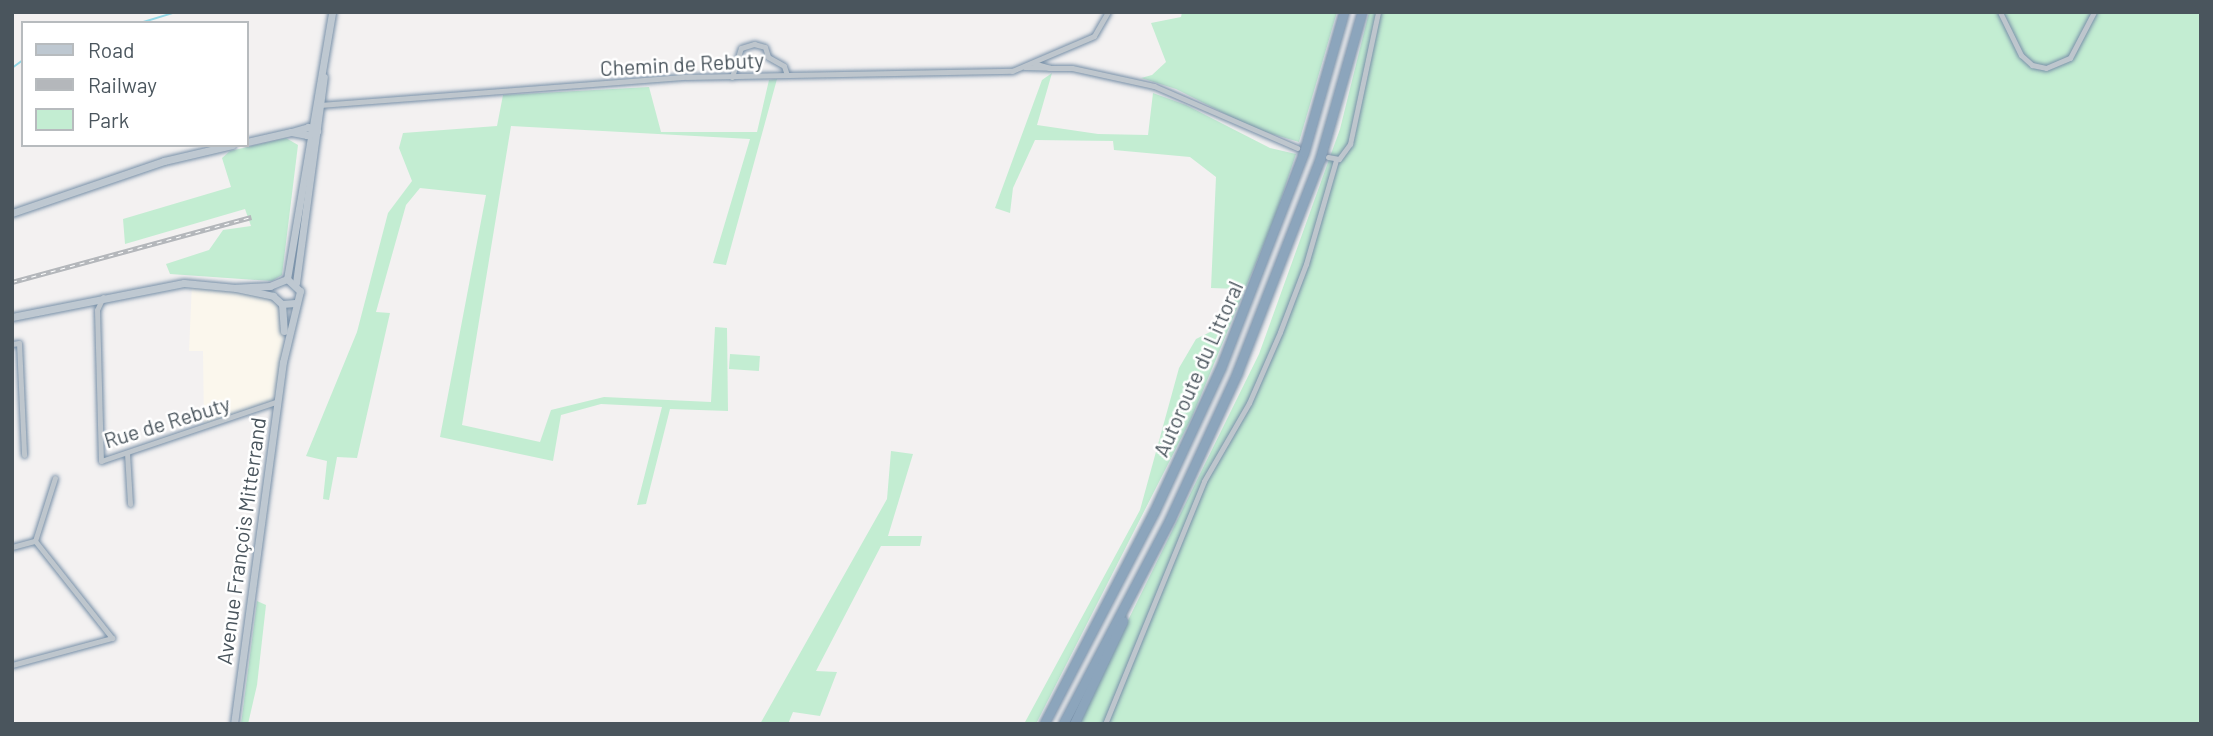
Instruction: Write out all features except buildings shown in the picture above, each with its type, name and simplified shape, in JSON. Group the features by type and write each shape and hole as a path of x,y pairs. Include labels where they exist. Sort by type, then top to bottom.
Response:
{"highway":[{"name":"Autoroute du Littoral","path":"1043,724 1154,512 1221,367 1304,152 1344,12"},
{"name":"Autoroute du Littoral","path":"1063,724 1170,519 1281,267 1320,159 1362,12"},
{"path":"1074,724 1170,519"}],"main road":[{"path":"287,279 331,17"},
{"path":"248,142 291,132 313,131"},
{"path":"283,362 295,303 300,295 296,282 313,131"},
{"path":"12,213 164,161 224,147"},
{"path":"236,288 287,279 296,282"},
{"path":"275,297 278,282"},
{"path":"12,317 92,299 184,283 236,288 275,297 282,304 283,362"},
{"path":"282,304 295,303"},
{"name":"Avenue François Mitterrand","path":"234,724 283,362"}],"street":[{"path":"1025,67 1097,34 1108,12"},
{"path":"1105,724 1204,481 1249,403 1280,332 1306,264 1336,160 1350,144 1378,12"},
{"path":"2000,12 2021,55 2032,65 2046,68 2070,58 2094,12"},
{"path":"732,77 741,48 754,44 765,47 768,57 784,66 787,75"},
{"name":"Chemin de Rebuty","path":"1034,63 1050,68"},
{"name":"Chemin de Rebuty","path":"317,105 732,77 1025,67 1072,68 1154,86 1297,148"},
{"path":"1328,157 1336,160"},
{"name":"Rue de Rebuty","path":"103,297 97,310 100,461 278,401"},
{"path":"12,344 19,343 24,455"},
{"path":"127,453 130,504"},
{"path":"35,541 55,478"},
{"path":"12,547 35,541"},
{"path":"12,665 112,638 35,541"}],"shaded area":[{"path":"192,283 275,297 285,326 278,399 204,427 203,351 189,351"}],"green space":[{"path":"1182,12 1337,12 1299,142 1255,129 1176,89 1141,78 1152,75 1166,62 1151,23 1181,17"},
{"path":"1369,12 2201,12 2201,724 1077,724 1259,354 1340,129"},
{"path":"1052,73 1037,125 1098,134 1148,135 1153,93 1186,105 1270,148 1296,154 1275,217 1192,417 1036,724 1024,724 1140,510 1179,368 1196,339 1222,326 1239,289 1211,288 1216,177 1190,157 1114,150 1113,141 1035,140 1013,188 1010,213 995,208 1042,80"},
{"path":"777,79 726,265 713,263 750,139 511,126 462,425 540,442 551,410 604,397 711,402 715,327 727,328 728,411 670,409 646,504 637,505 662,407 601,404 561,415 553,461 440,437 486,195 420,188 406,205 376,312 390,313 357,458 337,457 329,500 323,499 327,461 306,456 357,332 388,213 412,181 399,148 403,133 497,126 503,95 649,87 661,132 757,132 769,80"},
{"path":"286,138 298,145 282,275 272,281 170,274 166,264 209,250 223,230 251,226 245,209 125,244 123,219 231,187 222,158 230,151"},
{"path":"730,354 760,356 759,371 729,369"},
{"path":"891,451 913,454 888,536 922,536 920,546 881,546 816,671 837,672 820,716 793,712 788,724 760,724 887,499"},
{"path":"257,601 266,605 257,685 248,724 241,724"}],"waterway":[{"path":"147,21 177,12"},
{"path":"12,68 21,61"}],"railway":[{"path":"12,282 251,217"}]}
